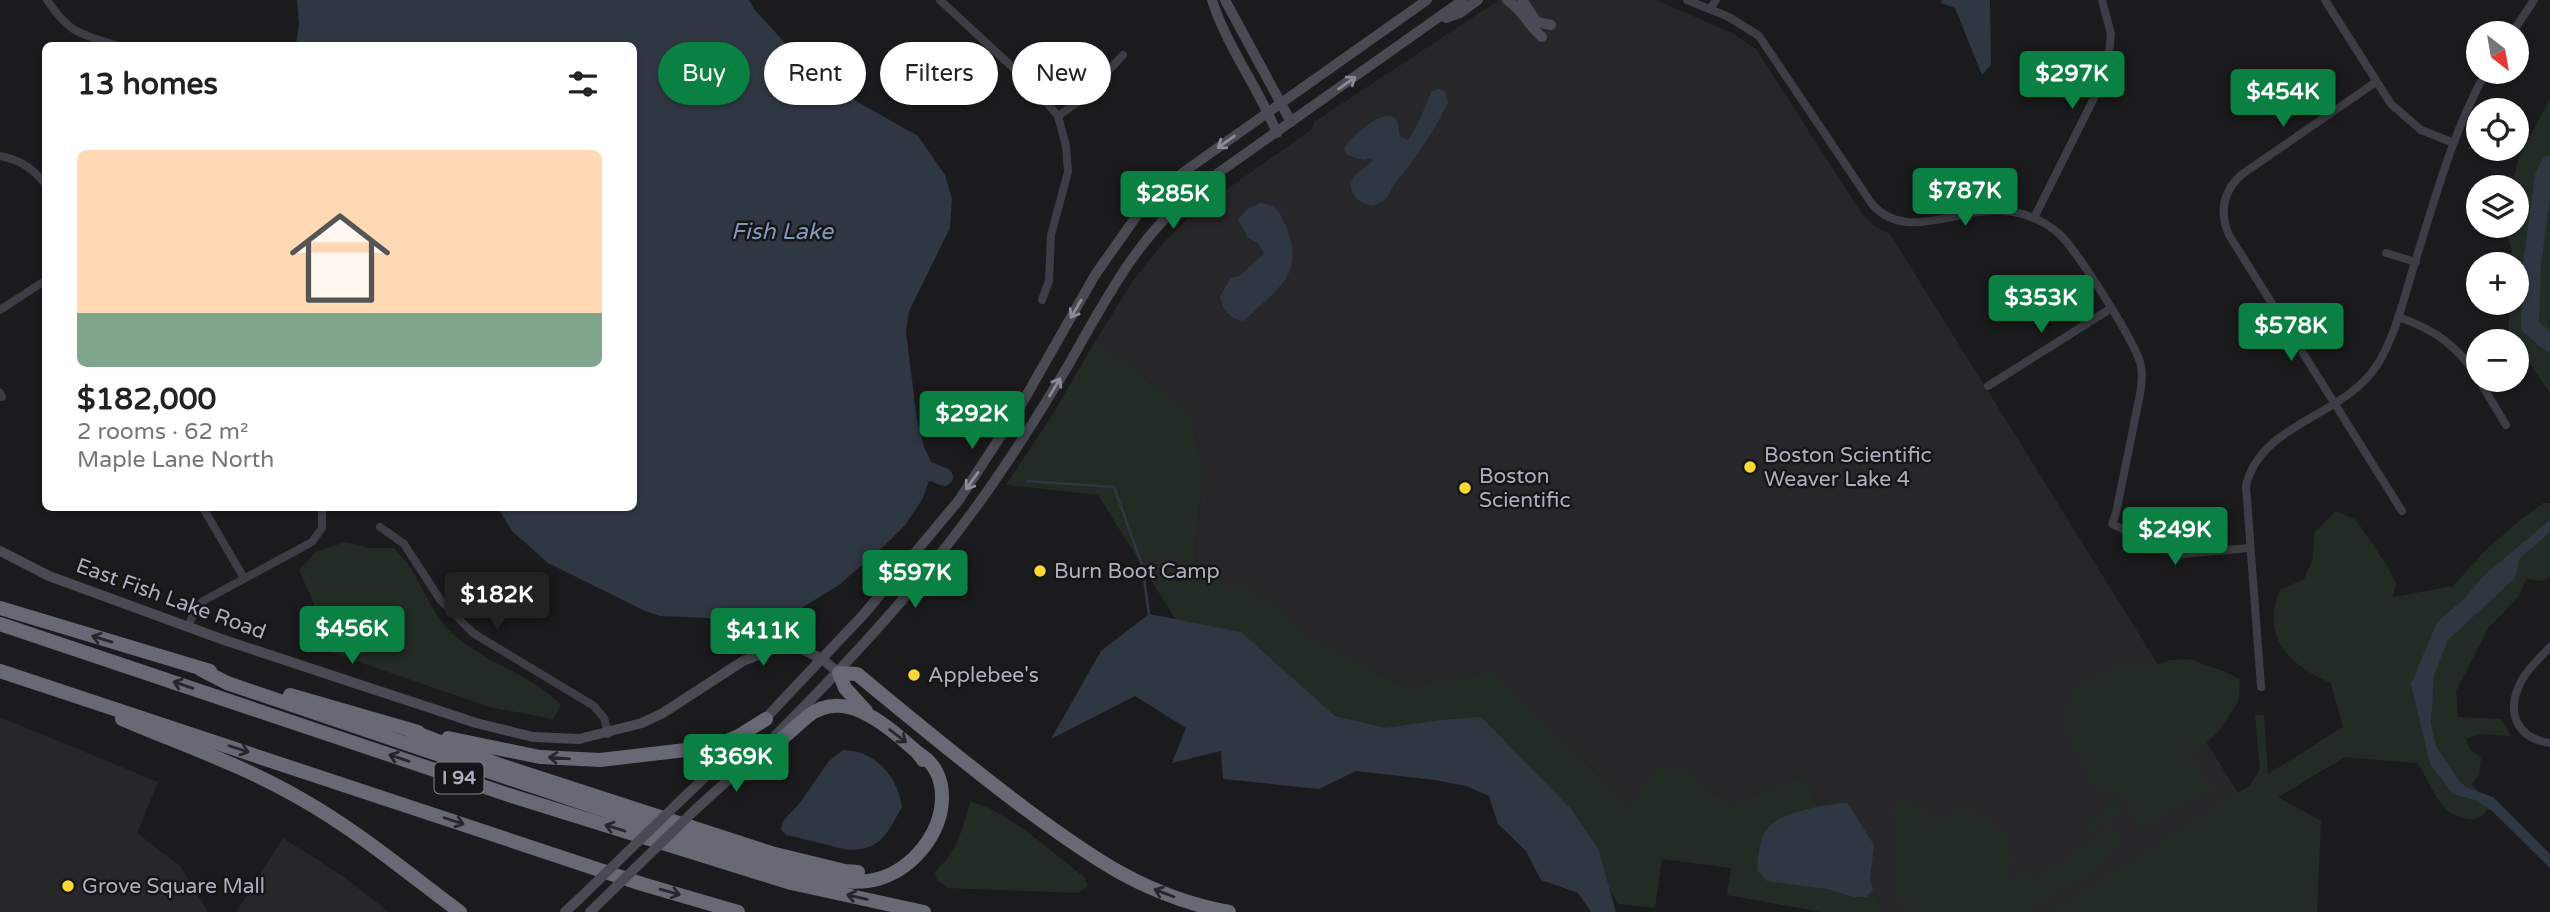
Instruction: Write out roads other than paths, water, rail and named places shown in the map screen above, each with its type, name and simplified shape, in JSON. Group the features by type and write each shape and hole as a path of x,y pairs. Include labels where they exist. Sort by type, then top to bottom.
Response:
{"highway":[{"path":"0,608 409,730 500,765 771,853 845,872 866,873 885,867 901,857 925,831 932,814 932,781 918,753"},
{"name":"I 94","path":"0,624 512,796 792,883 924,912"},
{"path":"200,668 227,683 716,847 841,880 878,879 916,856 930,839 940,816 942,795 937,772 929,759 873,717 845,688 839,673 857,674 1001,791 1089,856 1133,881 1206,908 1229,912"},
{"name":"I 94","path":"0,671 642,884 738,912"},
{"path":"34,682 236,768 303,800 380,852 460,912"},
{"path":"756,755 778,744 809,716 824,708 854,708 873,717"},
{"path":"409,730 540,757 600,760 712,747 739,736 766,719"}],"main road":[{"path":"1212,0 1221,27 1277,133"},
{"path":"1225,0 1291,122"},
{"path":"567,910 766,719 864,614 959,500 1021,405 1095,275 1132,221 1185,171 1427,0"},
{"path":"590,912 839,673 907,595 963,525 1003,469 1063,374 1118,278 1168,212 1190,193 1464,0"},
{"path":"1430,24 1460,12 1478,0"},
{"path":"1507,0 1517,6 1532,29 1542,37"},
{"path":"1522,0 1537,22 1551,25"},
{"name":"East Fish Lake Road","path":"0,551 49,576 188,627 499,730 533,737 560,740 608,734 653,718 743,661 766,650 781,647 800,648 822,659 839,673"}],"street":[{"path":"47,0 65,24 75,32 104,42"},
{"path":"940,0 1034,87 1058,116 1066,146 1068,172 1051,235 1050,272 1042,300"},
{"path":"1687,0 1749,28 1769,47 1838,155 1880,213 1902,223 1981,211 2020,213 2045,223 2067,241 2138,355 2141,379 2119,502 2112,524 2157,547 2182,554 2250,548"},
{"path":"1710,9 1716,0"},
{"path":"2034,218 2106,72 2111,34 2102,0"},
{"path":"2325,0 2375,82 2404,117 2421,130 2454,143"},
{"path":"2520,21 2534,0"},
{"path":"1058,116 1083,98 1123,55"},
{"path":"2375,82 2232,183 2224,202 2224,224 2402,511"},
{"path":"2261,687 2246,486 2255,461 2276,440 2334,404 2368,378 2380,362 2398,317 2454,143 2480,84"},
{"path":"0,156 15,159 28,166 42,180"},
{"path":"2386,253 2416,262"},
{"path":"0,310 42,283"},
{"path":"1988,386 2110,309"},
{"path":"2398,317 2428,328 2447,340 2466,361"},
{"path":"2486,392 2506,425"},
{"path":"205,511 244,579"},
{"path":"188,627 203,601 312,542 322,528 322,511"},
{"path":"380,527 404,544 441,601 456,618 492,646 594,706 604,718 608,734"},
{"path":"2550,647 2526,673 2519,685 2514,713 2519,727 2534,740 2550,743"}],"water":[{"name":"Fish Lake","path":"297,0 749,0 784,42 764,42 764,105 863,105 918,136 945,175 952,199 950,228 909,311 906,332 917,420 931,462 930,478 923,498 906,524 839,585 795,612 757,620 660,616 548,563 512,531 500,511 637,511 637,42 296,42 299,24"},
{"path":"1942,0 1990,0 1991,65 1982,75 1955,8 1941,3"},
{"path":"1432,91 1445,91 1448,103 1437,124 1387,197 1373,206 1359,200 1352,192 1351,182 1358,172 1373,161 1371,158 1363,160 1347,155 1344,149 1347,144 1367,125 1391,116 1397,121 1400,136 1408,140"},
{"path":"1260,203 1274,207 1279,213 1286,226 1293,257 1285,280 1244,321 1228,313 1220,296 1231,278 1239,276 1264,254 1258,243 1248,238 1238,220 1248,208"},
{"path":"2550,520 2550,532 2520,558 2515,578 2448,640 2434,675 2431,723 2436,746 2459,781 2468,788 2493,797 2550,854 2550,868 2492,811 2475,800 2453,794 2430,764 2411,684 2437,622 2465,598 2482,577"},
{"path":"1149,614 1241,632 1335,716 1386,728 1481,717 1571,809 1598,848 1616,912 1591,912 1578,893 1541,880 1526,851 1498,824 1489,796 1466,786 1356,771 1319,789 1223,779 1221,751 1172,763 1186,728 1135,696 1051,739 1101,651"},
{"path":"843,750 865,755 890,775 902,807 887,832 869,847 848,850 787,835 781,830 783,821 799,804 829,761"},
{"path":"1847,803 1874,845 1870,879 1873,890 1866,897 1767,881 1757,870 1761,841 1771,825 1803,810"}],"waterway":[{"path":"2550,164 2544,176 2532,264 2530,326 2550,343"},
{"path":"908,462 944,477"},
{"path":"1027,481 1114,487 1142,565 1149,614"}],"place":[{"name":"Boston Scientific Weaver Lake 4","path":"1750,467"},
{"name":"Boston Scientific","path":"1465,488"},
{"name":"Burn Boot Camp","path":"1040,571"},
{"name":"Applebee's","path":"914,675"},
{"name":"Grove Square Mall","path":"68,886"}]}
